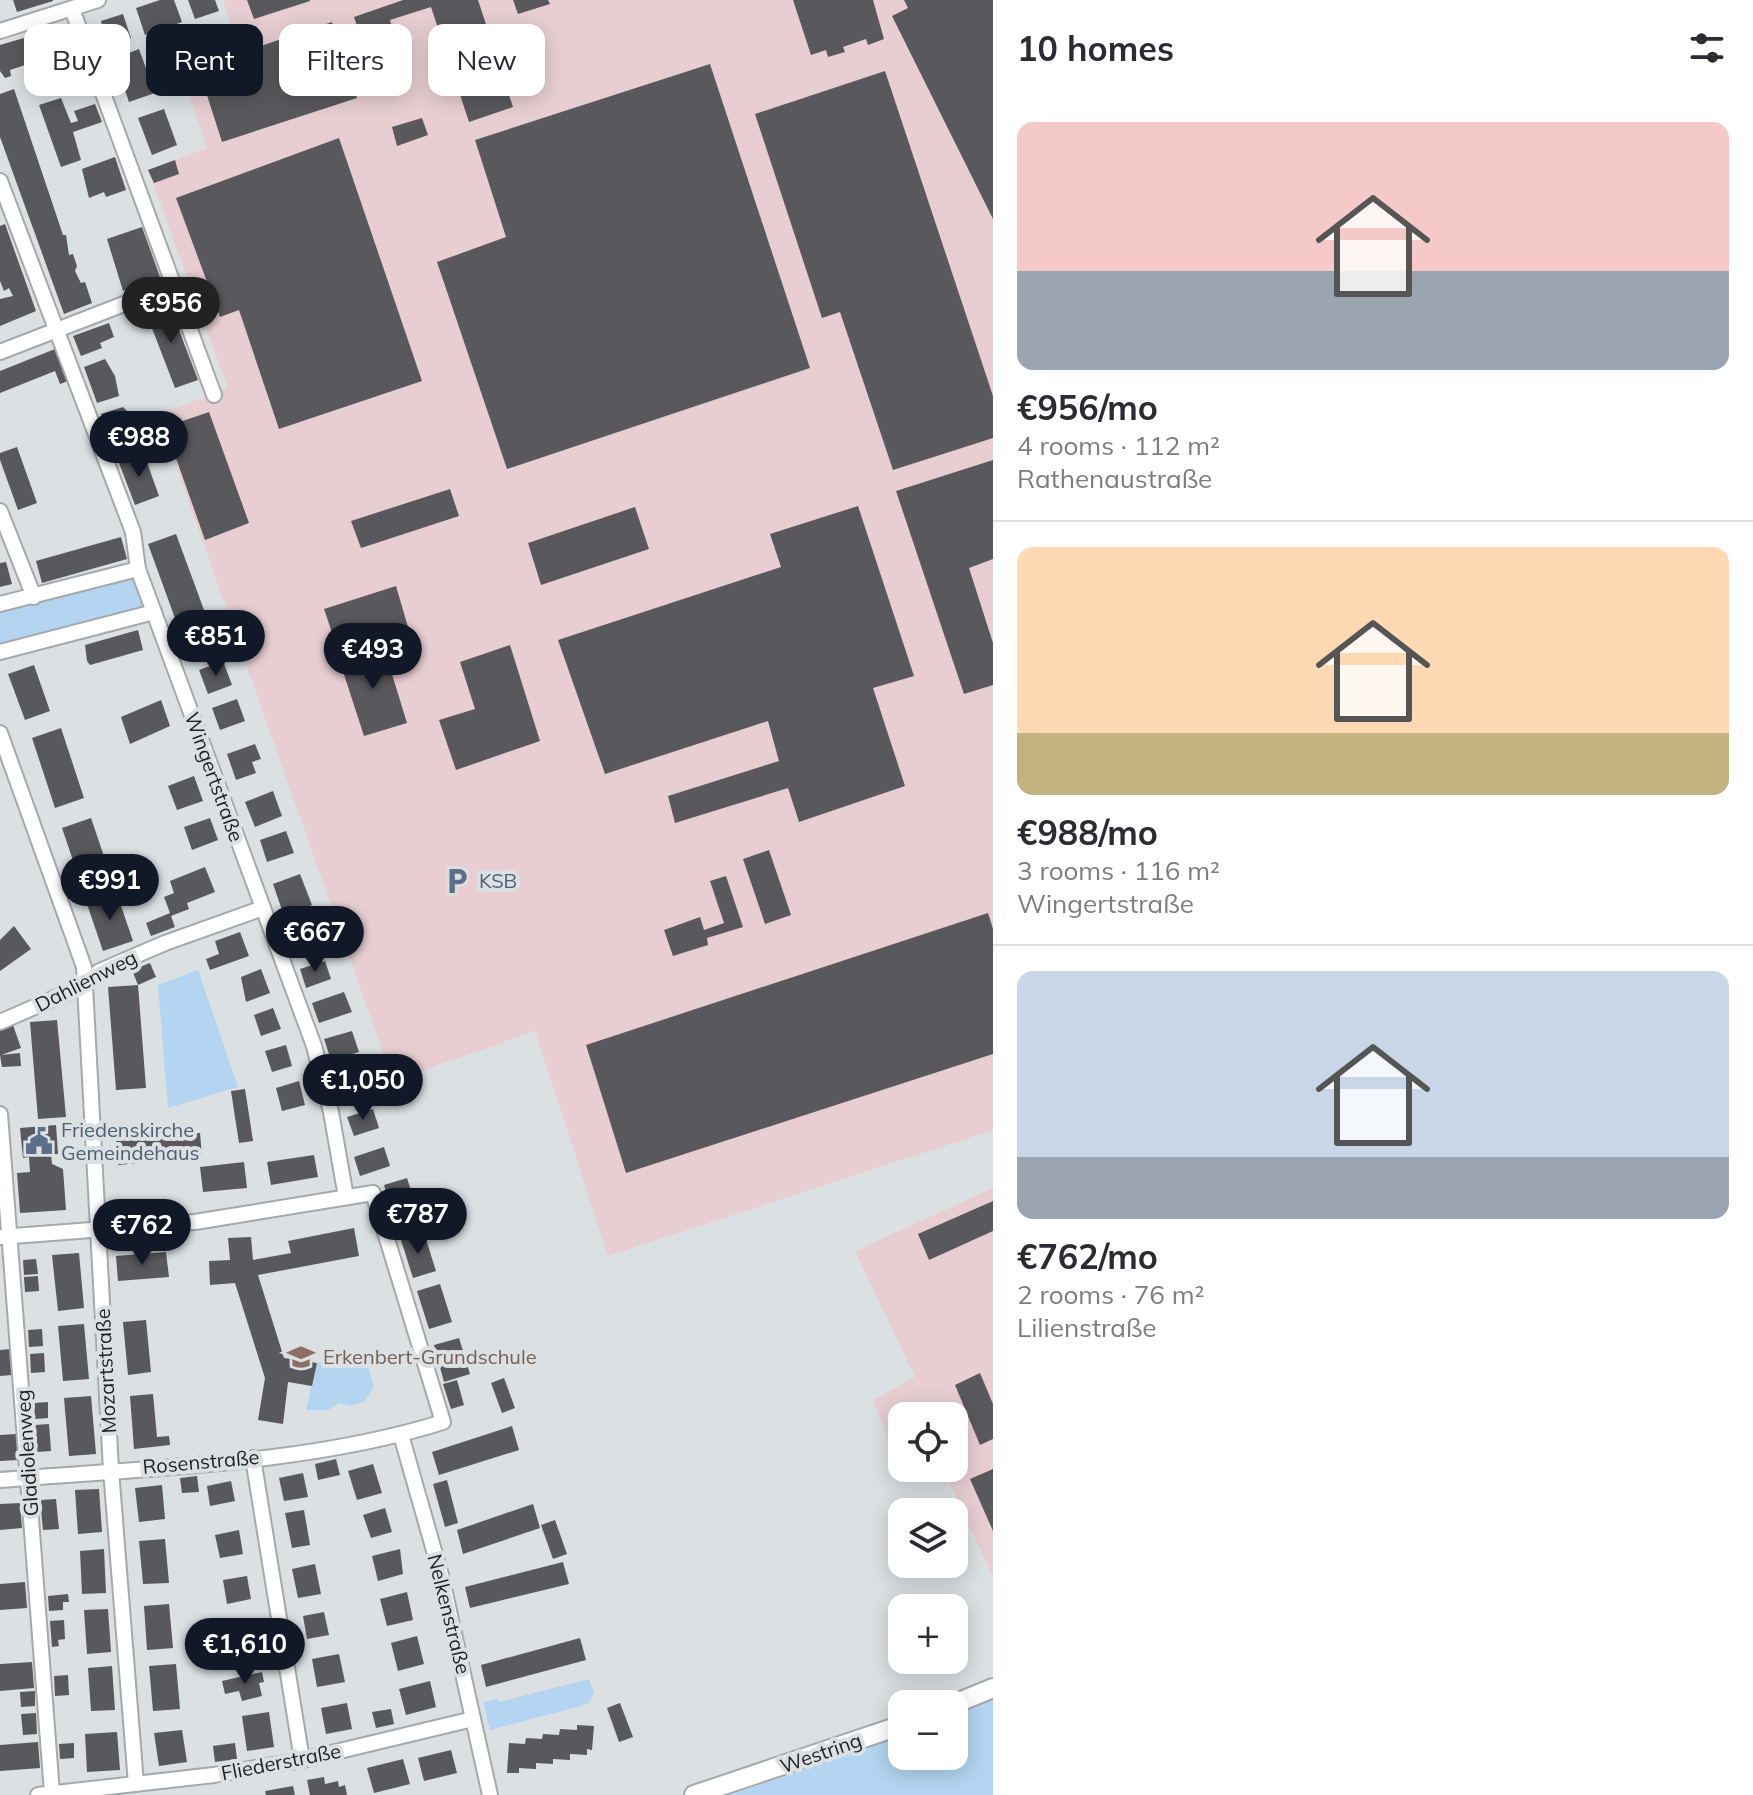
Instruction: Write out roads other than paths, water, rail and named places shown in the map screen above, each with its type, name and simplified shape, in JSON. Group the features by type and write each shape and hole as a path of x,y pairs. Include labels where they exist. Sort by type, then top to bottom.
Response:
{"street":[{"path":"0,31 98,0"},
{"path":"72,9 214,395"},
{"name":"Wingertstraße","path":"0,181 50,320 58,329 133,532 138,569 323,1078 346,1197"},
{"path":"0,352 173,285"},
{"path":"0,511 34,597"},
{"path":"0,604 138,569"},
{"path":"0,652 154,612"},
{"name":"Mozartstraße","path":"0,733 80,951 85,983 111,1470 136,1784"},
{"name":"Dahlienweg","path":"0,1022 85,983 100,971 165,943 263,908"},
{"name":"Gladiolenweg","path":"0,1114 5,1236 29,1477 45,1794"},
{"name":"Rosenstraße","path":"0,1480 253,1458 401,1435 443,1422 373,1193 346,1197"},
{"path":"5,1236 195,1222 346,1197"},
{"name":"Nelkenstraße","path":"401,1435 441,1575 490,1795"},
{"path":"253,1458 302,1760"},
{"path":"968,1698 993,1688"},
{"name":"Fliederstraße","path":"45,1794 302,1760 473,1719"},
{"name":"Westring","path":"694,1795 888,1730"}],"place":[{"name":"KSB","path":"457,881"},
{"name":"Friedenskirche Gemeindehaus","path":"39,1141"},
{"name":"Erkenbert-Grundschule","path":"301,1357"}]}
